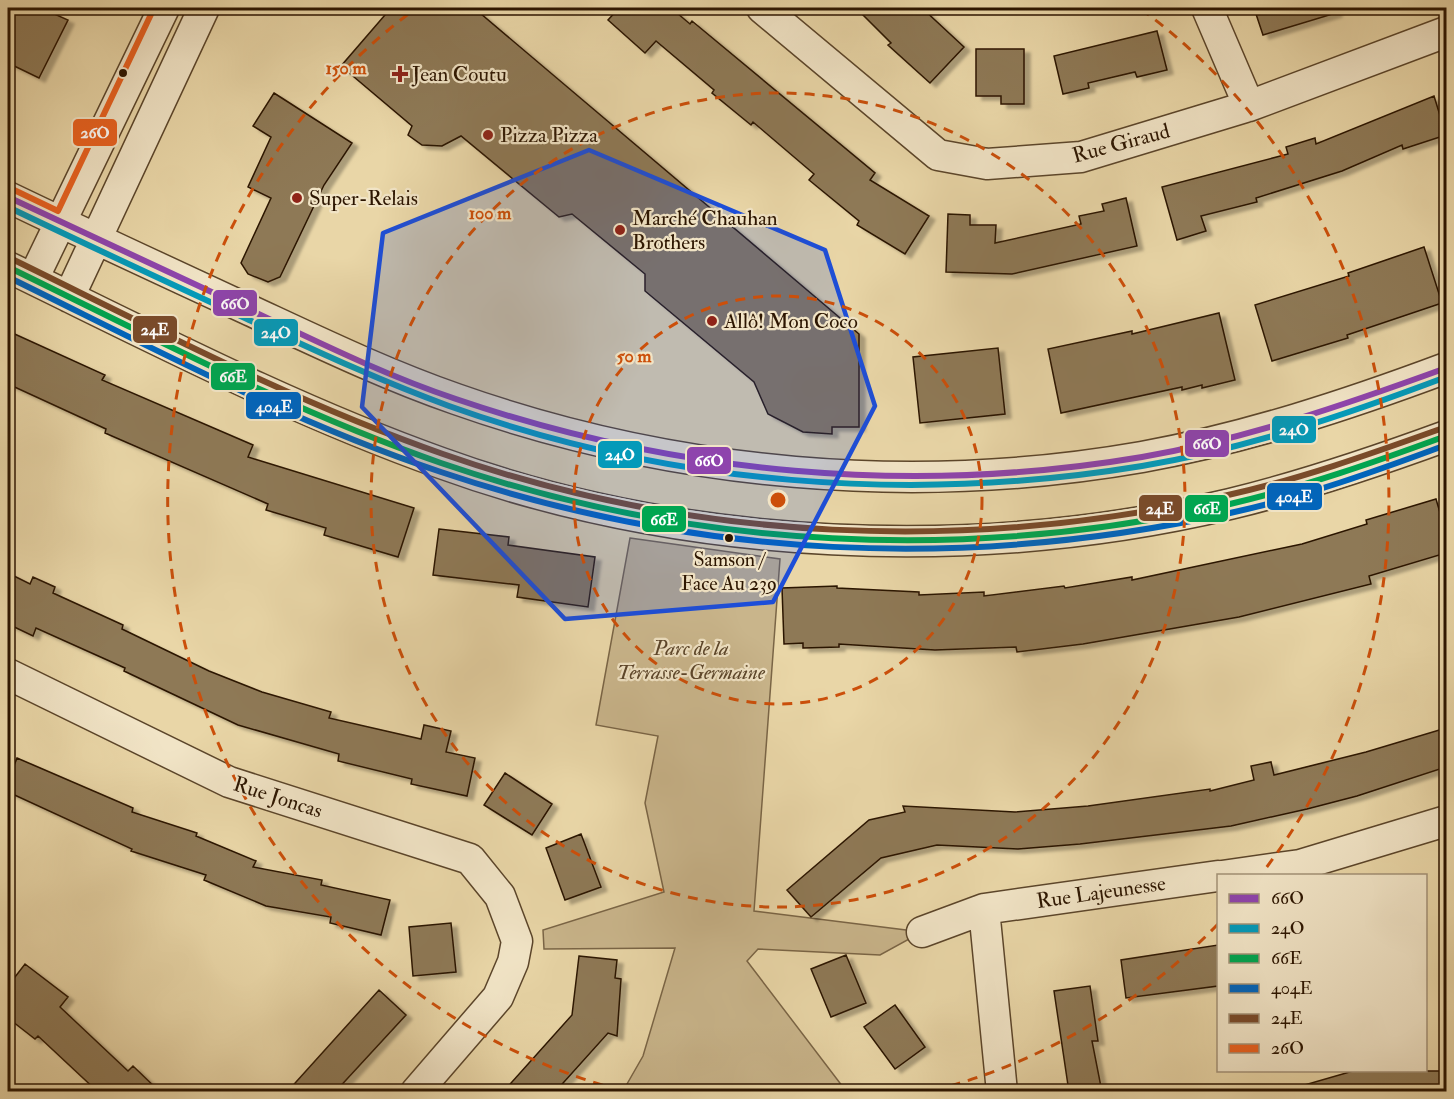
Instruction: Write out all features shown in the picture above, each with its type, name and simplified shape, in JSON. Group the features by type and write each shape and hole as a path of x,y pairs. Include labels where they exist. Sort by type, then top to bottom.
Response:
{"street":[{"path":"164,8 62,223 20,273 315,413 440,463 585,504 667,520 777,534 938,540 1043,535 1108,527 1227,504 1279,491 1446,436"},
{"path":"69,297 204,8"},
{"name":"Rue Giraud","path":"762,8 938,156 987,164 1081,157 1249,106 1446,33"},
{"path":"1207,8 1249,106"},
{"path":"8,197 358,360 472,405 608,444 706,462 778,470 891,476 958,476 1093,464 1190,447 1279,424 1446,368"},
{"name":"Rue Joncas","path":"8,674 229,782 470,859 500,896 517,941 513,962 498,997 416,1092"},
{"name":"Rue Lajeunesse","path":"1235,874 1300,865 1446,821"},
{"name":"Rue Lajeunesse","path":"922,932 984,909 1217,876"},
{"path":"984,909 1002,1092"}],"highlighted area":[{"path":"589,150 825,250 875,406 773,602 565,619 362,407 383,233"}],"green space":[{"name":"Parc de la Terrasse-Germaine","path":"630,538 780,559 754,911 922,932 880,955 758,949 747,961 846,1091 623,1091 643,1056 675,948 544,949 543,930 664,892 645,803 658,736 596,725"}],"building":[{"path":"8,8 41,8 68,20 39,78 8,63"},
{"path":"391,8 474,8 859,334 859,427 832,427 832,434 803,432 768,414 754,382 645,291 645,274 572,214 559,217 461,136 442,146 422,145 408,135 412,126 341,66"},
{"path":"619,8 671,8 690,24 692,21 875,173 870,180 929,216 905,254 857,225 859,221 809,180 814,174 753,122 751,125 712,93 714,90 656,41 645,53 608,20"},
{"path":"856,8 922,8 964,47 930,83 888,45 891,43"},
{"path":"1254,8 1336,8 1336,13 1263,35"},
{"path":"1157,31 1167,70 1137,77 1135,72 1088,83 1089,88 1063,94 1054,56"},
{"path":"976,49 1024,49 1024,104 1001,104 1001,96 976,96"},
{"path":"274,93 352,143 324,185 280,277 268,282 248,274 241,263 271,198 248,187 271,137 253,126"},
{"path":"1434,96 1446,135 1403,149 1402,145 1342,171 1256,198 1257,202 1201,216 1206,231 1177,240 1162,187 1288,154 1286,147 1315,138 1316,144"},
{"path":"1126,198 1137,246 1012,274 946,272 948,214 970,215 970,225 996,225 995,243 1081,224 1079,216 1104,211 1102,204"},
{"path":"1424,247 1442,303 1347,335 1348,338 1272,361 1255,305 1349,276 1348,273"},
{"path":"1219,313 1235,380 1202,388 1202,385 1182,390 1182,387 1061,413 1048,349 1132,331 1132,334"},
{"path":"8,331 105,375 102,380 253,445 248,457 414,508 398,557 324,535 326,528 266,510 268,504 105,433 106,429 8,384"},
{"path":"998,348 1005,414 920,423 913,357"},
{"path":"1436,499 1446,533 1446,553 1369,576 1371,584 1239,617 1083,644 1017,652 1016,647 935,650 839,644 839,647 803,648 803,643 784,644 782,588 837,586 837,588 919,592 919,595 984,592 984,596 1064,586 1065,588 1132,577 1132,580 1302,544 1367,524 1366,520"},
{"path":"439,529 509,537 508,545 595,557 588,607 517,597 519,585 433,575"},
{"path":"8,573 30,584 33,577 55,587 53,593 123,625 122,629 209,671 262,692 331,712 329,718 421,739 424,725 451,731 446,752 475,758 467,796 411,784 412,779 338,761 339,754 238,725 124,671 125,668 36,628 33,636 8,624"},
{"path":"1446,728 1446,767 1357,796 1307,809 1231,826 1080,844 1018,849 937,845 881,858 811,917 787,890 869,820 905,812 903,806 1015,812 1088,806 1210,789 1210,791 1254,780 1251,766 1271,762 1274,775 1366,752"},
{"path":"17,758 133,808 132,812 197,833 196,836 256,861 253,867 322,880 321,885 390,900 381,935 330,923 331,917 266,906 204,880 206,875 131,851 132,849 8,792 8,781"},
{"path":"505,773 552,804 532,835 484,805"},
{"path":"581,834 601,887 565,900 546,848"},
{"path":"451,923 456,972 413,976 409,927"},
{"path":"1217,945 1217,986 1126,998 1121,960"},
{"path":"846,955 866,1003 831,1017 811,969"},
{"path":"579,956 617,960 615,978 621,979 617,1036 608,1033 555,1092 503,1092 572,1015"},
{"path":"25,964 68,997 60,1007 128,1071 133,1066 160,1092 98,1092 38,1036 35,1039 8,1018 8,986"},
{"path":"1090,986 1098,1041 1092,1041 1102,1092 1069,1092 1054,991"},
{"path":"379,990 406,1015 335,1092 287,1092"},
{"path":"895,1005 925,1047 895,1069 864,1027"},
{"path":"1441,1071 1439,1092 1302,1092 1301,1086 1350,1072"}],"transit line":[{"name":"26O","path":"12,189 58,211 154,8"},
{"name":"66O","path":"8,197 325,345 429,390 539,425 624,445 709,461 795,471 881,476 968,475 1055,469 1142,457 1219,441 1334,407 1446,368"},
{"name":"24O","path":"8,207 372,376 449,406 533,433 618,454 704,470 791,480 879,485 967,484 1055,478 1142,466 1220,450 1334,417 1446,377"},
{"name":"24E","path":"12,259 278,388 387,434 538,483 635,506 733,521 832,530 932,531 1031,526 1130,514 1228,495 1283,481 1443,428"},
{"name":"66E","path":"8,267 276,396 330,420 441,463 537,492 634,514 733,530 832,538 932,540 1032,535 1132,523 1230,504 1285,490 1446,436"},
{"name":"404E","path":"8,277 221,382 385,452 441,472 538,501 636,523 734,538 833,547 932,548 1031,543 1131,531 1230,513 1285,499 1366,474 1446,445"}],"place":[{"name":"Jean Coutu","path":"400,74"},
{"name":"Pizza Pizza","path":"488,135"},
{"name":"Super-Relais","path":"297,198"},
{"name":"Marché Chauhan Brothers","path":"620,230"},
{"name":"Allô! Mon Coco","path":"712,321"},
{"name":"Samson / Face Au 239","path":"729,538"}]}
